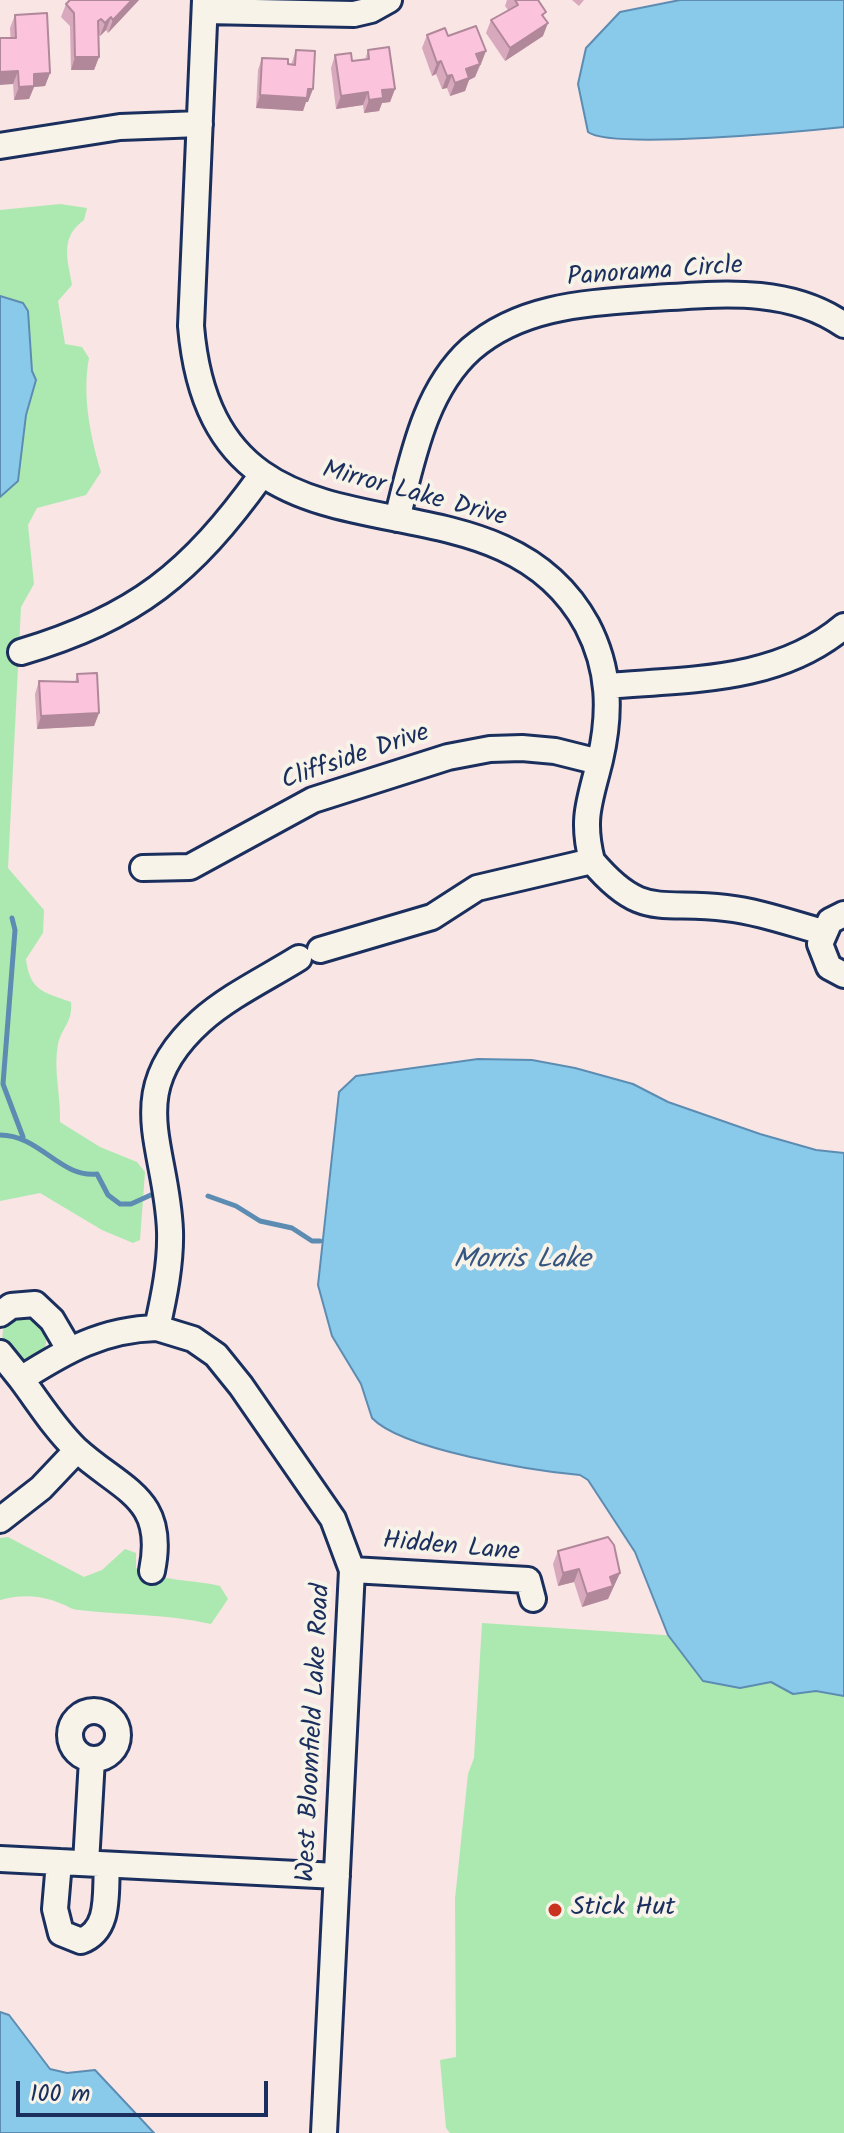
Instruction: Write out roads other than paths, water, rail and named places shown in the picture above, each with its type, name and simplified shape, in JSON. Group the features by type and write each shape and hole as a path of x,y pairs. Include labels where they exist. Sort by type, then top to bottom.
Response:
{"street":[{"path":"205,5 317,7 354,14 371,10 389,0"},
{"name":"Mirror Lake Drive","path":"205,5 191,326 195,372 209,410 226,437 261,476 294,494 483,540 514,551 542,571 585,622 601,654 607,686 599,762 585,817 592,861"},
{"path":"0,146 120,127 200,124"},
{"name":"Panorama Circle","path":"397,519 427,414 446,378 471,349 513,321 569,304 739,292 792,301 844,325"},
{"path":"21,652 92,628 167,584 201,552 261,476"},
{"path":"607,686 734,675 778,665 819,648 844,626"},
{"name":"Cliffside Drive","path":"143,868 190,867 313,800 448,757 490,749 522,748 555,751 599,762"},
{"path":"21,1379 69,1349 120,1331 157,1328 170,1232 152,1118 157,1084 172,1055 201,1021 309,954 432,917 477,888 592,861 616,889 656,907 722,907 766,914 823,932"},
{"path":"844,914 830,921 823,932 823,957 829,967 844,975"},
{"path":"0,1314 11,1306 35,1304 52,1320 69,1349"},
{"name":"West Bloomfield Lake Road","path":"157,1328 193,1339 216,1355 241,1386 333,1519 352,1570 324,2133"},
{"path":"0,1353 77,1450 149,1512 156,1536 152,1571"},
{"path":"0,1520 23,1504 77,1450"},
{"name":"Hidden Lane","path":"352,1570 528,1580 533,1599"},
{"path":"59,1862 56,1921 61,1933 81,1941 94,1936 101,1926 92,1759"},
{"path":"0,1859 337,1876"}],"water":[{"path":"680,0 844,0 844,127 669,139 604,137 588,132 578,84 586,48 620,12"},
{"path":"0,296 23,303 28,311 32,371 36,380 26,415 18,481 0,497"},
{"name":"Morris Lake","path":"478,1059 532,1060 575,1068 633,1084 668,1102 760,1134 816,1150 844,1153 844,1696 816,1691 793,1694 771,1682 740,1688 703,1681 668,1635 635,1552 588,1480 580,1475 502,1464 439,1449 411,1440 372,1418 361,1384 332,1336 318,1285 339,1092 356,1076"},
{"path":"0,2012 9,2015 50,2069 67,2073 95,2070 154,2133 0,2133"}],"waterway":[{"path":"12,918 15,930 3,1084 23,1137"},
{"path":"0,1135 27,1142 72,1170 97,1174 108,1195 120,1204 131,1204 153,1194"},
{"path":"208,1196 236,1206 260,1221 292,1228 312,1241 320,1241"}],"place":[{"name":"Stick Hut","path":"555,1910"}]}
